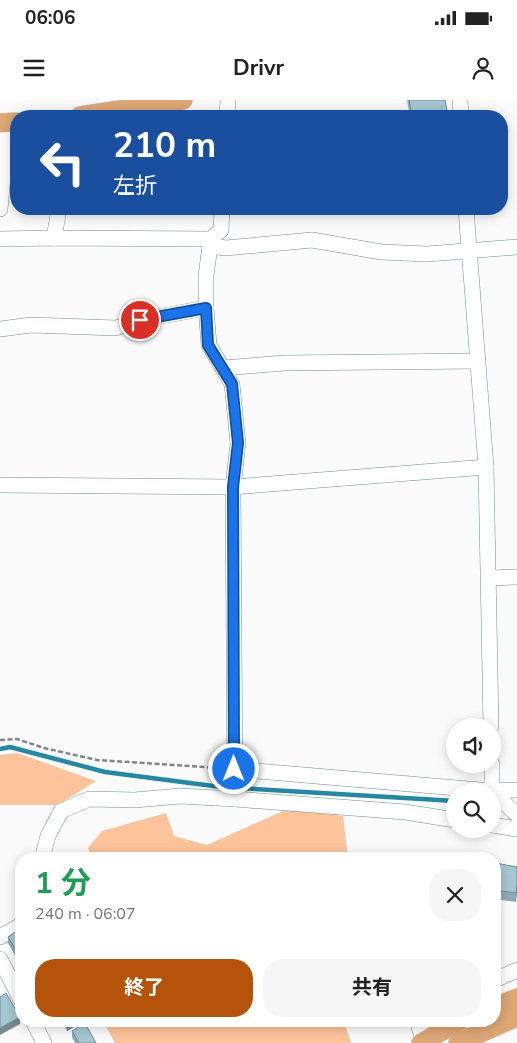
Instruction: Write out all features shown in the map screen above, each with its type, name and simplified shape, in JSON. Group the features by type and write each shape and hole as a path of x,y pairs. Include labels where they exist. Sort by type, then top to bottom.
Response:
{"main road":[{"path":"119,110 183,100"},
{"path":"501,1005 517,998"},
{"path":"501,1025 517,1018"},
{"path":"422,1042 449,1027"},
{"path":"458,1043 496,1027"}],"street":[{"path":"0,210 8,123"},
{"path":"54,238 58,215"},
{"path":"222,215 221,230 210,243 206,275 206,308 208,345 224,368 232,384 238,443 233,487 235,786"},
{"path":"466,215 486,467 492,718"},
{"path":"0,239 54,238 210,243 226,248 312,240 381,252 427,254 517,247"},
{"path":"0,329 31,325 116,328 140,320 206,308"},
{"path":"224,368 284,364 478,361"},
{"path":"0,485 233,487 486,467"},
{"path":"489,578 517,577"},
{"path":"235,786 446,819"},
{"path":"44,852 48,836 61,811 90,799 136,800 180,796 235,786 446,790"},
{"path":"501,791 517,790"},
{"path":"501,800 517,815"},
{"path":"501,826 517,829"},
{"path":"0,937 15,928"},
{"path":"0,959 15,988"},
{"path":"501,977 517,970"},
{"path":"36,1027 44,1043"},
{"path":"419,1027 422,1042"}],"path":[{"path":"0,740 17,739 44,748 97,760 235,786"}],"shaded area":[{"path":"17,753 96,781 58,805 0,805 0,755"},
{"path":"292,807 343,816 347,852 89,852 88,848 102,831 166,813 174,836 207,845"},
{"path":"106,1027 346,1027 351,1043 115,1043"}],"building":[{"path":"409,100 445,100 447,110 411,110"},
{"path":"501,864 517,867 516,893 501,891"},
{"path":"15,932 15,949 8,937"},
{"path":"6,993 15,1008 15,1020 0,1028 0,997"},
{"path":"78,1027 87,1027 96,1043 79,1043 72,1031"}],"waterway":[{"path":"0,749 10,747 105,772 221,787 446,800"}],"route":[{"path":"140,320 206,308 208,345 224,368 232,384 238,443 233,487 234,769"}]}
